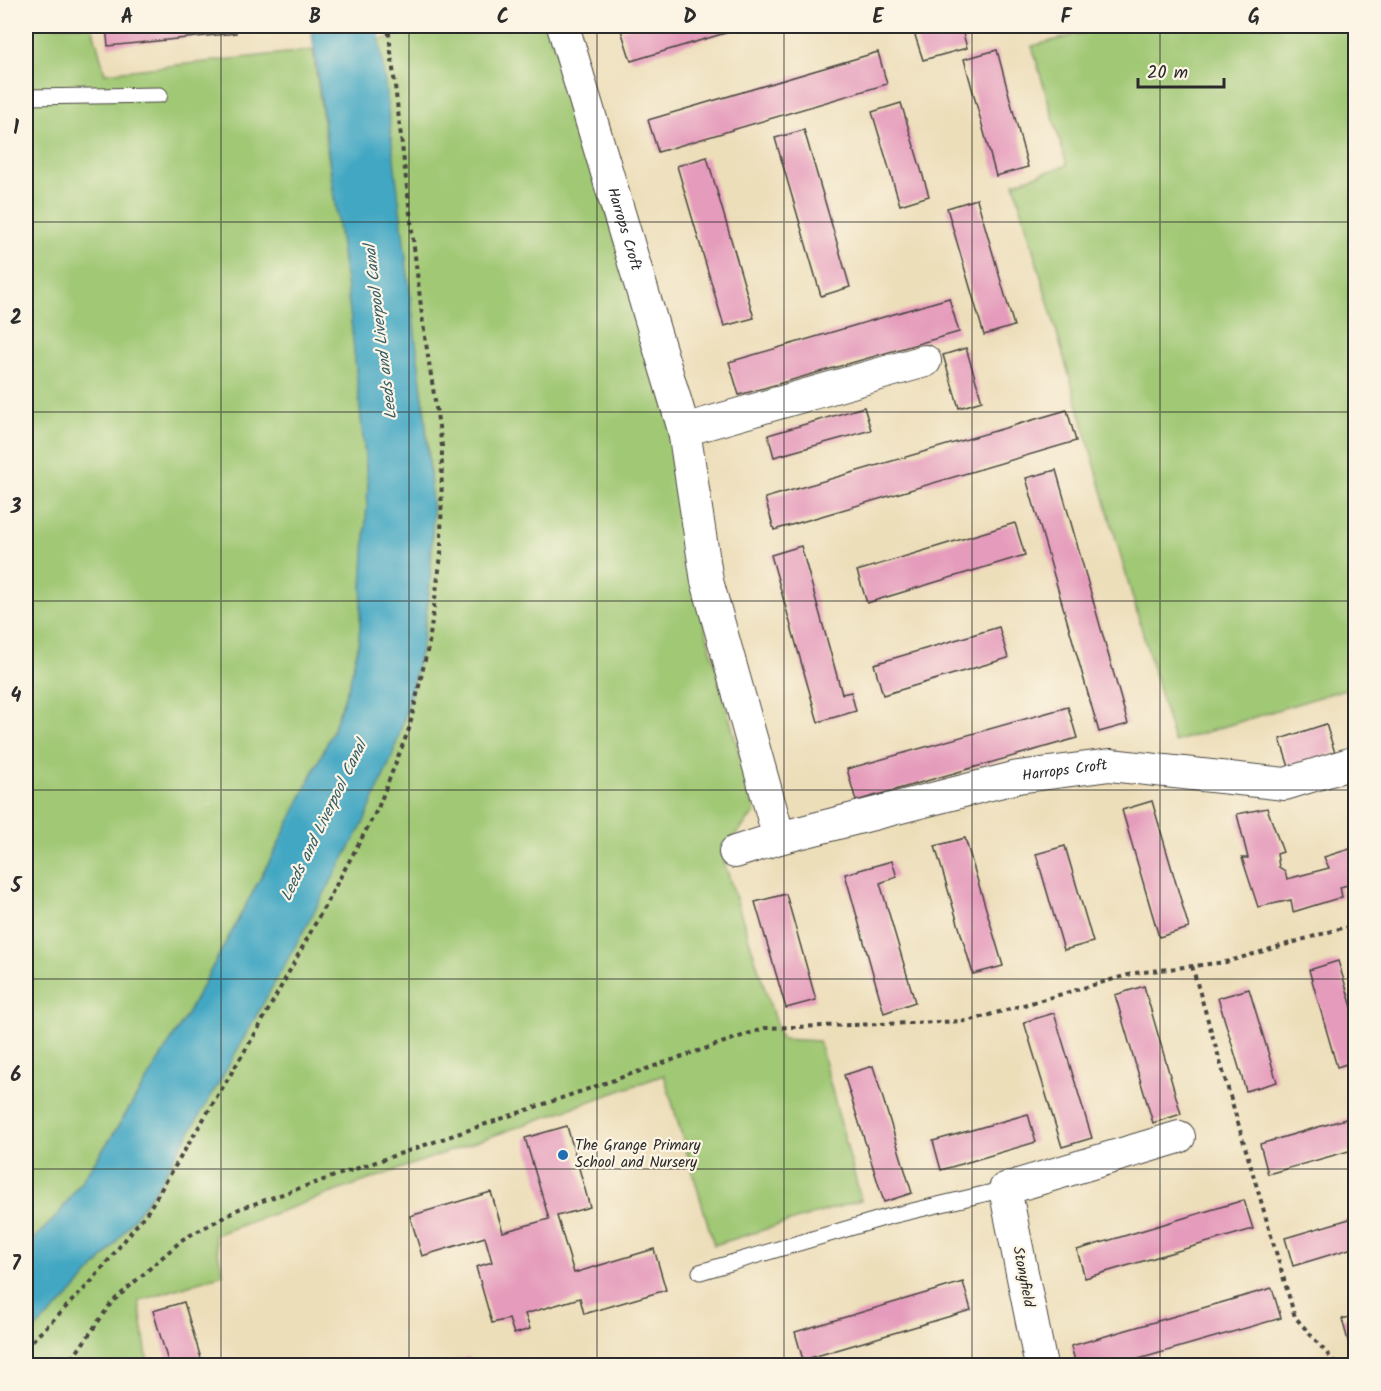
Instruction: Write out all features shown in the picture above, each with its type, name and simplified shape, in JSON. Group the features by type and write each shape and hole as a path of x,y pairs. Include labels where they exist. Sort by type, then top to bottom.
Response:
{"street":[{"name":"Harrops Croft","path":"563,26 684,430 707,581 779,838"},
{"path":"684,430 926,361"},
{"name":"Harrops Croft","path":"735,852 779,838 1018,777 1110,765 1285,784 1356,762"},
{"path":"1005,1189 1179,1137"},
{"name":"Stonyfield","path":"1005,1189 1041,1365"}],"lane":[{"path":"26,97 160,95"},
{"path":"700,1272 887,1217 1005,1189"}],"path":[{"path":"26,1347 92,1282 148,1211 258,1029 378,808 410,729 429,643 441,555 442,446 423,324 388,26"},
{"path":"67,1365 112,1302 183,1239 239,1209 765,1028 968,1020 1135,973 1226,962 1356,924"},
{"path":"1192,966 1295,1317 1338,1365"}],"green space":[{"path":"26,26 92,26 105,73 313,50 350,311 368,486 359,640 350,682 332,733 276,849 185,1018 111,1138 58,1215 26,1246"},
{"path":"435,26 549,26 676,436 693,583 755,812 721,852 781,1039 819,1041 861,1200 714,1245 664,1075 214,1235 223,1274 139,1301 148,1365 26,1365 26,1337 64,1302 108,1253 158,1185 392,757 399,736 425,626 430,581 432,517 426,423 379,40"},
{"path":"1110,26 1355,26 1355,686 1174,742 1014,183 1067,165 1032,46"}],"water":[{"name":"Leeds and Liverpool Canal","path":"311,26 378,26 425,416 433,514 430,582 422,644 392,757 363,824 220,1081 158,1185 108,1253 64,1302 26,1337 26,1246 58,1215 111,1138 185,1018 276,849 332,733 350,682 359,640 368,486 350,311"}],"building":[{"path":"106,26 236,26 236,33 108,46"},
{"path":"635,26 749,26 631,61 621,30"},
{"path":"912,26 961,26 967,48 923,60"},
{"path":"997,50 1028,167 996,176 964,59"},
{"path":"878,52 887,84 658,152 648,120"},
{"path":"901,103 929,196 900,205 872,112"},
{"path":"804,130 850,287 821,296 775,138"},
{"path":"707,157 754,318 724,326 677,166"},
{"path":"977,199 1014,326 984,335 947,208"},
{"path":"949,298 959,332 739,395 729,362"},
{"path":"966,348 982,401 959,408 943,355"},
{"path":"864,407 871,430 774,457 768,435"},
{"path":"1067,410 1076,441 774,530 765,498"},
{"path":"1056,470 1128,724 1099,732 1026,478"},
{"path":"1015,523 1025,555 867,603 857,571"},
{"path":"801,546 842,694 851,692 856,711 818,722 771,555"},
{"path":"999,627 1008,658 883,695 874,664"},
{"path":"1068,707 1077,738 856,801 847,769"},
{"path":"1326,724 1335,753 1289,767 1280,739"},
{"path":"1152,801 1189,928 1159,937 1122,810"},
{"path":"1267,808 1283,852 1277,854 1279,867 1285,871 1287,879 1329,868 1324,857 1356,847 1356,883 1340,887 1342,897 1293,912 1291,900 1258,907 1242,858 1248,858 1237,814"},
{"path":"965,838 1003,966 973,974 935,846"},
{"path":"1065,846 1093,942 1064,950 1036,854"},
{"path":"892,861 897,877 880,883 915,1002 884,1013 845,874"},
{"path":"786,894 816,1000 786,1008 755,902"},
{"path":"1338,961 1356,1020 1356,1061 1337,1067 1309,970"},
{"path":"1144,986 1181,1114 1153,1123 1115,995"},
{"path":"1249,989 1277,1082 1246,1091 1218,998"},
{"path":"1054,1013 1092,1138 1062,1147 1024,1022"},
{"path":"873,1066 912,1193 884,1202 844,1075"},
{"path":"1028,1114 1036,1142 941,1170 933,1141"},
{"path":"1356,1116 1356,1149 1268,1174 1260,1144"},
{"path":"567,1126 590,1207 557,1216 574,1273 654,1249 666,1290 584,1314 580,1298 525,1314 530,1329 514,1334 509,1319 492,1323 476,1267 492,1262 485,1237 422,1256 410,1216 491,1192 503,1232 549,1219 525,1138"},
{"path":"1244,1200 1253,1229 1085,1278 1077,1250"},
{"path":"1356,1217 1356,1247 1293,1266 1285,1238"},
{"path":"963,1282 971,1310 803,1360 795,1332"},
{"path":"1272,1288 1281,1318 1118,1365 1076,1365 1071,1346"},
{"path":"184,1302 203,1365 169,1365 153,1311"},
{"path":"1356,1315 1356,1347 1350,1348 1342,1319"},
{"path":"469,1357 471,1365 443,1365"}],"place":[{"name":"The Grange Primary School and Nursery","path":"563,1155"}]}
